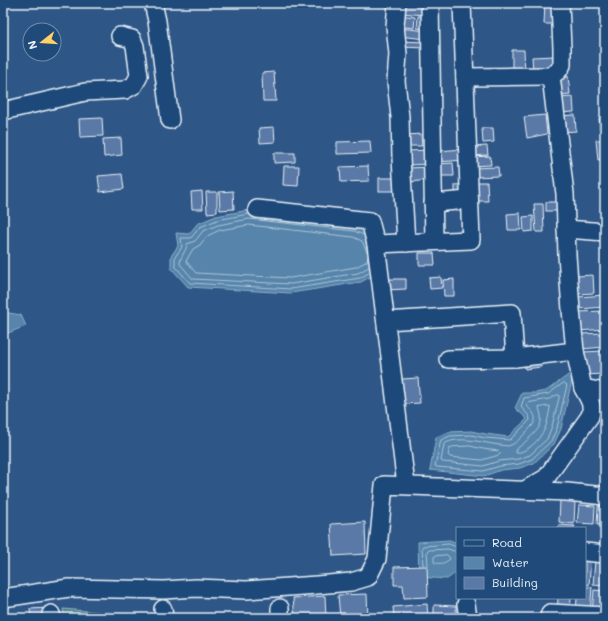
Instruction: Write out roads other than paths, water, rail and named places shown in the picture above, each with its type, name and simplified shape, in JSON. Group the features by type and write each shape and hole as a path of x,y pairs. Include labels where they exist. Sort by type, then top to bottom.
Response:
{"street":[{"path":"153,3 157,21 170,120"},
{"path":"397,3 395,26 398,54 396,81 400,117 406,243"},
{"path":"430,3 434,242"},
{"path":"376,244 471,240 462,3"},
{"path":"465,77 551,76 558,71 562,65 560,3"},
{"path":"3,111 85,92 125,90 134,85 139,76 136,46 132,39 120,36"},
{"path":"525,490 546,478 590,416 592,410 591,404 582,388 575,351 567,255 565,194 551,76"},
{"path":"433,204 469,200"},
{"path":"256,209 370,220 376,244 406,485"},
{"path":"566,229 605,232"},
{"path":"386,321 512,313 515,358"},
{"path":"448,359 515,358 575,351"},
{"path":"582,388 605,392"},
{"path":"3,598 69,588 164,590 196,588 246,590 351,582 368,577 377,559 384,485 567,492 605,496"},
{"path":"586,552 605,554"},
{"path":"549,618 550,613 605,616"}],"water":[{"path":"249,210 373,228 383,270 361,282 291,293 188,287 171,268 171,256 178,246 176,233 189,234 197,224 216,216"},
{"path":"3,312 21,315 26,326 3,335"},
{"path":"574,371 561,429 554,444 534,463 520,468 501,470 484,476 430,470 436,437 449,432 471,431 508,437 527,419 515,408 522,393 546,391"},
{"path":"450,540 456,543 456,573 447,579 419,577 418,542"}]}
